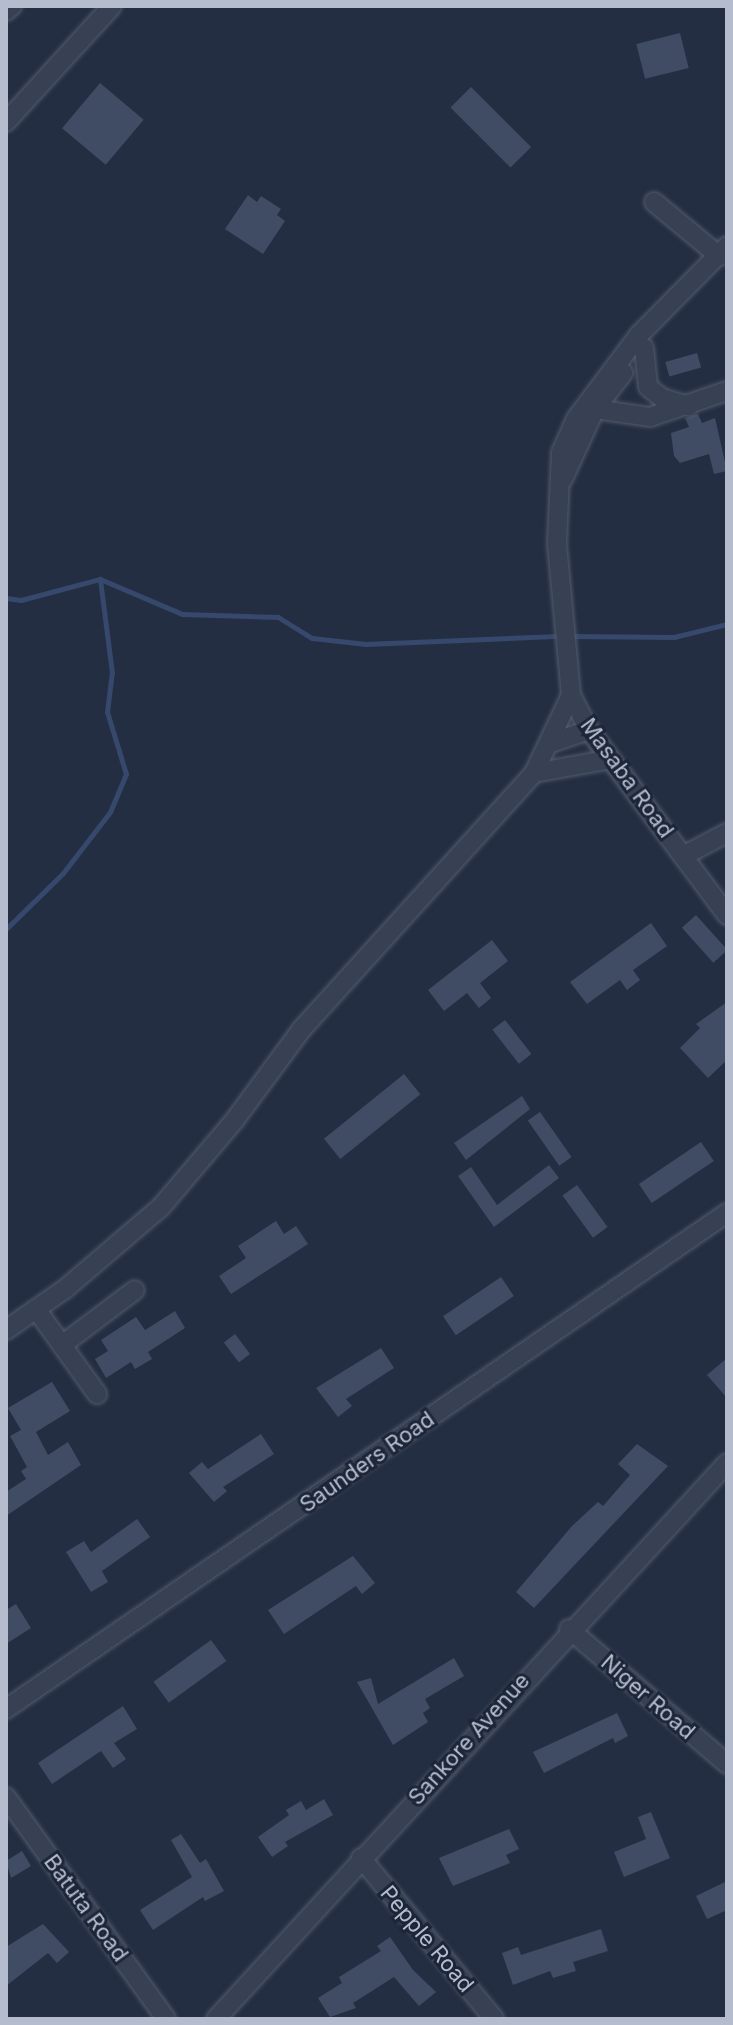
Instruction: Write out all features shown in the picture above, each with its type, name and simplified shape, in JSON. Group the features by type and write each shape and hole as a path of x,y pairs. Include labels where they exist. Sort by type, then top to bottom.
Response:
{"street":[{"path":"6,11 12,6"},
{"path":"10,112 112,6"},
{"path":"560,483 595,409 644,348 666,313 723,251 654,202"},
{"name":"Masaba Road","path":"666,313 639,335 576,419 561,452 557,544 571,695 589,730 727,915"},
{"path":"644,348 648,387 662,398 689,406"},
{"path":"595,409 630,418 689,406 727,391"},
{"path":"6,1330 161,1207 234,1121 301,1030 534,773 571,695"},
{"path":"548,744 589,730"},
{"path":"534,773 611,759"},
{"path":"683,856 727,833"},
{"name":"Saunders Road","path":"6,1709 727,1213"},
{"path":"62,1345 135,1290"},
{"path":"36,1309 97,1394"},
{"name":"Sankore Avenue","path":"216,2019 569,1629 727,1463"},
{"name":"Niger Road","path":"569,1629 727,1764"},
{"name":"Batuta Road","path":"6,1797 166,2019"},
{"name":"Pepple Road","path":"361,1858 494,2019"}],"building":[{"path":"680,33 689,68 645,79 636,44"},
{"path":"100,83 144,120 106,165 62,128"},
{"path":"471,87 531,147 511,168 450,108"},
{"path":"248,195 257,202 261,196 281,209 277,215 285,221 263,254 225,229"},
{"path":"697,353 701,367 669,377 665,362"},
{"path":"698,414 702,423 715,418 727,471 714,474 709,454 680,463 674,456 671,433 689,427 685,418"},
{"path":"696,915 727,949 713,963 682,928"},
{"path":"651,923 667,946 633,970 640,980 627,990 620,980 587,1004 570,982"},
{"path":"492,940 508,961 480,983 491,998 479,1008 467,993 444,1011 428,990"},
{"path":"727,1002 727,1060 708,1078 680,1048 700,1028 696,1024"},
{"path":"505,1020 531,1054 519,1064 492,1030"},
{"path":"404,1074 420,1094 340,1159 324,1139"},
{"path":"522,1096 530,1109 466,1160 454,1143"},
{"path":"540,1112 572,1157 559,1166 528,1121"},
{"path":"701,1142 714,1161 652,1203 639,1184"},
{"path":"549,1165 559,1178 494,1227 458,1176 471,1167 497,1205"},
{"path":"577,1185 608,1227 593,1238 562,1196"},
{"path":"276,1221 284,1234 296,1226 308,1244 231,1294 219,1276 246,1258 238,1246"},
{"path":"501,1277 514,1296 456,1335 443,1316"},
{"path":"175,1311 185,1328 148,1352 152,1359 135,1369 131,1362 106,1378 95,1359 108,1351 101,1340 136,1317 145,1330"},
{"path":"235,1334 250,1354 239,1362 224,1342"},
{"path":"381,1348 394,1368 346,1399 352,1406 338,1417 316,1388"},
{"path":"727,1358 727,1398 707,1375"},
{"path":"52,1382 70,1411 36,1432 48,1455 68,1442 81,1465 6,1516 6,1492 26,1479 21,1471 27,1467 10,1436 21,1430 8,1408"},
{"path":"261,1434 274,1454 223,1487 227,1491 214,1502 189,1473 202,1462 208,1469"},
{"path":"637,1444 668,1466 534,1608 516,1592 572,1526 598,1502 603,1506 630,1475 618,1464"},
{"path":"137,1519 150,1537 102,1571 108,1582 91,1592 66,1552 84,1541 91,1552"},
{"path":"353,1556 375,1583 362,1594 356,1586 284,1634 268,1610"},
{"path":"16,1604 31,1628 6,1644 6,1610"},
{"path":"211,1640 226,1661 169,1703 154,1682"},
{"path":"454,1658 464,1676 425,1699 430,1708 423,1713 428,1722 393,1745 357,1682 371,1678 378,1704"},
{"path":"123,1706 137,1729 114,1743 126,1759 113,1768 101,1751 52,1784 38,1763"},
{"path":"617,1713 628,1736 615,1743 613,1738 544,1773 533,1752"},
{"path":"324,1799 333,1815 285,1842 288,1846 272,1857 258,1837 289,1815 286,1810 301,1801 306,1810"},
{"path":"651,1812 670,1858 624,1877 614,1852 646,1839 638,1817"},
{"path":"509,1829 519,1849 506,1855 510,1863 453,1886 439,1858"},
{"path":"181,1834 200,1863 206,1859 224,1891 205,1901 203,1897 153,1930 140,1910 192,1877 171,1840"},
{"path":"22,1851 31,1866 11,1878 6,1861"},
{"path":"727,1881 727,1910 707,1919 696,1896"},
{"path":"43,1924 69,1952 57,1963 48,1953 6,1986 6,1947"},
{"path":"601,1929 608,1951 573,1962 576,1971 553,1978 550,1971 513,1985 502,1953 518,1947 521,1955"},
{"path":"390,1937 413,1970 436,1992 419,2006 394,1977 353,2003 356,2008 330,2017 318,1998 342,1983 339,1977 381,1951 377,1946"}],"waterway":[{"path":"6,598 21,600 100,579 182,614 278,617 312,638 366,644 560,636"},
{"path":"6,929 63,873 110,812 126,774 107,712 112,673 100,579"},
{"path":"570,636 674,637 727,624"}]}
